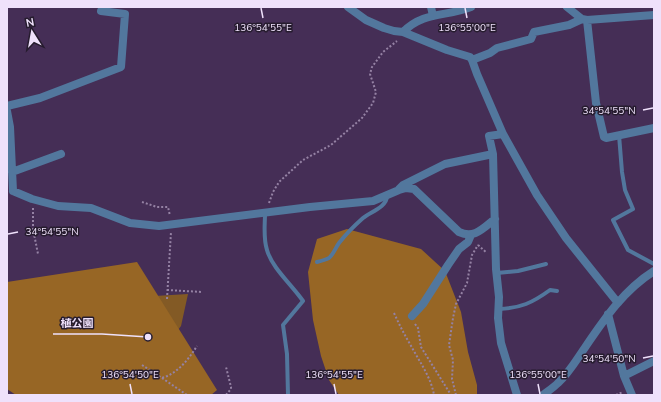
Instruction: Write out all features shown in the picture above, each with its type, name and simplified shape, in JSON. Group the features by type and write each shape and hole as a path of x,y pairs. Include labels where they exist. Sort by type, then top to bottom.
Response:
{"street":[{"path":"348,7 366,20 384,28 405,33 447,50 470,57 503,134 537,195 566,238 618,302"},
{"path":"431,7 433,16"},
{"path":"405,33 410,26 426,17 471,7"},
{"path":"567,7 585,20 596,103 604,137 606,138 654,128"},
{"path":"7,106 40,98 121,67 125,14 101,11"},
{"path":"472,60 497,48 531,39 534,32 569,25 585,20 649,12"},
{"path":"7,111 10,127 12,172 10,193 31,199 58,206 92,208 130,223 158,226 310,207 373,201 406,188 414,189 460,232 466,235 471,235"},
{"path":"503,134 488,136 492,154 499,297 498,318 501,343 517,395"},
{"path":"12,172 61,154"},
{"path":"399,190 403,185 444,164 492,154"},
{"path":"414,319 459,249 468,242 471,235 495,219"},
{"path":"543,395 558,383 571,368 618,302 631,288 654,271"},
{"path":"608,314 624,376 632,395"},
{"path":"624,376 654,361"}],"lane":[{"path":"619,135 624,184 633,209 613,220 628,250 654,264"},
{"path":"317,262 328,259 348,232 364,217 376,210 386,201 387,196"},
{"path":"266,213 265,239 267,250 282,276 293,287 303,301 283,325 287,354 288,395"},
{"path":"497,274 518,271 546,264"},
{"path":"499,309 519,307 538,299 550,290 557,291"}],"path":[{"path":"266,213 272,192 279,182 303,160 331,145 362,118 373,103 376,92 370,74 372,67 383,52 405,33"},
{"path":"31,199 33,207 33,229 38,254"},
{"path":"142,202 157,207 168,207 171,225 167,299"},
{"path":"456,395 452,379 453,360 449,345 456,304 467,283 472,256 478,245"},
{"path":"167,290 202,292"},
{"path":"394,313 433,388 434,395"},
{"path":"414,319 418,328 421,347 451,395"},
{"path":"162,378 169,376 184,365 197,346"},
{"path":"142,365 188,395"},
{"path":"226,367 231,387 226,395"}],"shaded area":[{"path":"347,229 421,249 445,271 461,312 468,352 477,385 477,395 339,395 329,380 321,356 313,320 308,272 317,239"},
{"path":"137,262 217,390 211,395 16,395 7,389 7,282"},
{"path":"188,294 181,326 164,348 121,298"}],"place":[{"name":"植公園","path":"148,337"}]}
